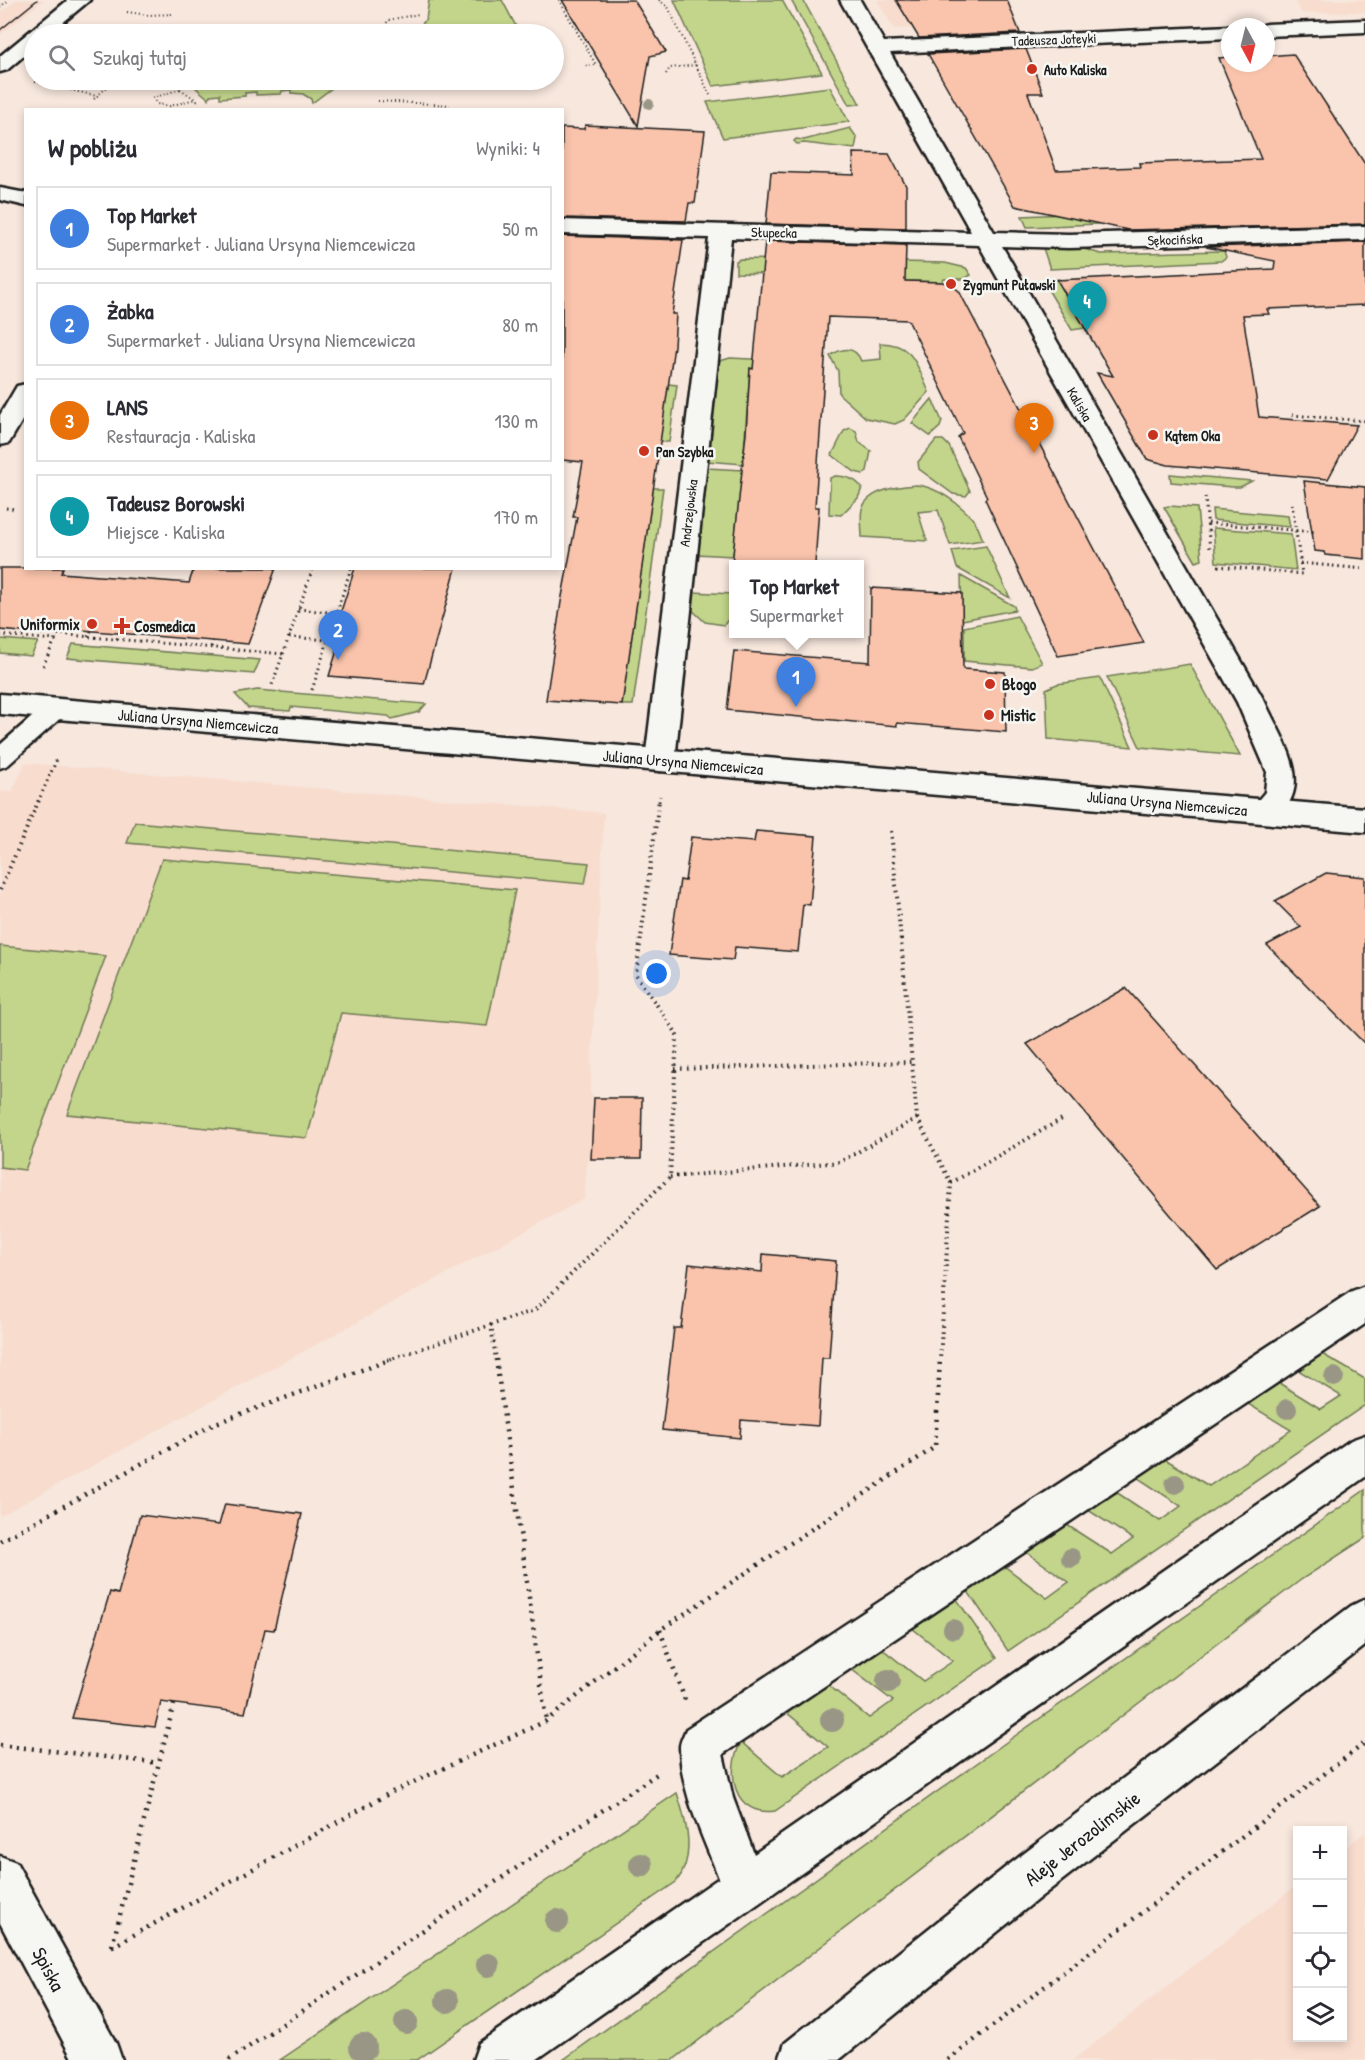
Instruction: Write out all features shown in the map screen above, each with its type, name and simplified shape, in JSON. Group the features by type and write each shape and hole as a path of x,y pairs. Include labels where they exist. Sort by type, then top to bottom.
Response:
{"street":[{"path":"51,24 80,0"},
{"name":"Kaliska","path":"850,0 1251,702 1282,772 1279,796 1264,811"},
{"path":"1275,30 1365,26"},
{"name":"Tadeusza Joteyki","path":"877,48 1221,32"},
{"path":"0,66 24,46"},
{"path":"0,194 24,200"},
{"name":"Słupecka","path":"564,227 985,237"},
{"name":"Andrzejowska","path":"660,773 722,231"},
{"name":"Sękocińska","path":"985,237 1114,241 1365,233"},
{"path":"0,437 24,395"},
{"name":"Juliana Ursyna Niemcewicza","path":"0,704 660,773 1264,811 1365,820"},
{"path":"744,1885 710,1799 703,1770 701,1744 1365,1303"},
{"path":"495,2060 1365,1454"},
{"name":"Aleje Jerozolimskie","path":"802,2060 1022,1883 1365,1620"},
{"name":"Spiska","path":"0,1878 99,2060"}],"lane":[{"path":"0,759 56,709"}],"path":[{"path":"0,7 9,0"},
{"path":"559,0 596,65 584,66"},
{"path":"659,0 668,7 710,95"},
{"path":"127,12 147,15 174,14"},
{"path":"387,24 388,20 419,14"},
{"path":"666,74 670,68 696,65"},
{"path":"65,90 96,98 104,90"},
{"path":"177,90 153,98 157,104 165,106 196,100 181,90"},
{"path":"378,101 450,105"},
{"path":"1292,415 1365,421"},
{"path":"1204,497 1210,555"},
{"path":"1216,566 1302,574 1292,504"},
{"path":"6,508 15,509"},
{"path":"1208,523 1315,532"},
{"path":"1300,563 1365,569"},
{"path":"272,685 312,570"},
{"path":"312,690 350,570"},
{"path":"298,609 337,613"},
{"path":"43,666 63,624"},
{"path":"88,637 91,631"},
{"path":"117,639 119,633"},
{"path":"58,634 283,654"},
{"path":"0,635 55,640"},
{"path":"289,637 328,640"},
{"path":"211,647 213,641"},
{"path":"0,890 58,759"},
{"path":"660,773 636,975 677,1034 670,1177"},
{"path":"174,1704 112,1947 390,1793 546,1721 660,1630 935,1448 951,1183 917,1118 891,830"},
{"path":"675,1069 911,1062"},
{"path":"0,1541 216,1423 310,1387 535,1310 670,1177 840,1162 917,1118"},
{"path":"951,1183 1062,1119"},
{"path":"491,1324 546,1721"},
{"path":"229,2060 701,1744 660,1630"},
{"path":"948,2060 1365,1743"},
{"path":"0,1745 159,1763"}],"shaded area":[{"path":"16,0 43,0 0,35 0,13"},
{"path":"877,0 1007,0 1016,24 894,29"},
{"path":"1294,0 1365,0 1365,12 1302,13"},
{"path":"25,763 604,813 590,1093 594,1097 591,1159 587,1162 584,1199 0,1516 0,791 12,792"},
{"path":"1365,1832 1365,2060 1073,2060 1293,1888 1293,2042 1347,2042 1347,1847"}],"green space":[{"path":"429,0 502,0 515,24 422,24 426,19"},
{"path":"674,0 782,0 822,73 713,86"},
{"path":"791,0 803,0 860,104 849,105"},
{"path":"830,87 849,122 723,138 707,102"},
{"path":"198,90 291,90 282,91 281,94 256,95 256,92 245,93 245,96 220,98 220,94 210,95 209,99"},
{"path":"291,90 329,90 312,103 311,99 303,94 291,93"},
{"path":"850,128 857,138 855,149 797,144 794,141 796,139 804,140"},
{"path":"1087,213 1093,216 1097,224 1027,227 1022,216"},
{"path":"1077,247 1101,254 1224,251 1226,257 1221,261 1050,269 1043,248"},
{"path":"740,259 801,260 804,275 736,273 736,261"},
{"path":"815,260 945,263 966,268 971,275 964,279 944,279 942,282 853,279"},
{"path":"1059,279 1085,328 1072,330 1043,281"},
{"path":"880,343 900,347 913,358 929,392 904,420 895,424 866,418 839,394 838,371 830,356 839,351 851,350 861,361 881,359"},
{"path":"730,358 792,361 799,371 750,369 743,464 707,461 717,365 720,361"},
{"path":"668,384 677,385 669,442 659,442"},
{"path":"932,399 942,421 940,427 930,436 912,423"},
{"path":"850,428 856,431 859,442 871,451 867,471 863,474 855,472 832,455 844,431"},
{"path":"936,440 943,440 949,446 970,491 966,496 953,494 919,469 918,462"},
{"path":"706,468 743,470 733,556 696,554"},
{"path":"1170,474 1252,481 1240,487 1171,482"},
{"path":"835,476 857,482 862,488 858,498 841,515 829,514 830,478"},
{"path":"925,486 948,497 968,513 978,526 983,540 950,545 938,510 918,512 927,541 862,537 861,519 865,502 885,490"},
{"path":"653,488 663,488 633,705 622,705"},
{"path":"1164,507 1197,508 1202,560 1196,562"},
{"path":"1212,509 1288,516 1290,527 1213,520"},
{"path":"1213,528 1291,534 1296,570 1216,562"},
{"path":"986,546 1010,598 957,568 952,551"},
{"path":"961,576 1014,606 1015,610 962,620"},
{"path":"692,592 729,594 729,618 724,625 705,622 691,609"},
{"path":"1017,616 1042,663 1032,667 964,661 964,627"},
{"path":"0,639 38,642 31,656 0,653"},
{"path":"73,644 260,660 254,674 67,658"},
{"path":"1190,664 1240,756 1140,747 1107,677"},
{"path":"1100,678 1132,747 1048,739 1046,689 1057,684"},
{"path":"257,690 426,704 419,712 392,719 388,716 291,707 290,711 248,708 235,694"},
{"path":"135,822 589,863 585,884 127,843"},
{"path":"162,859 515,890 487,1026 341,1013 307,1138 67,1114"},
{"path":"0,946 106,956 25,1170 0,1167"},
{"path":"1322,1354 1365,1379 1365,1405 1008,1651 967,1590 1004,1566 1047,1598 1069,1582 1026,1552 1067,1525 1112,1554 1133,1539 1088,1510 1116,1492 1160,1521 1181,1506 1138,1478 1165,1459 1209,1486 1291,1430 1248,1404 1279,1383 1321,1409 1341,1396 1298,1370"},
{"path":"1365,1490 1365,1538 1302,1579 673,2060 563,2060 1005,1743"},
{"path":"956,1598 997,1658 775,1811 761,1811 750,1807 742,1800 736,1790 734,1779 736,1754 741,1742 782,1777 828,1747 786,1712 827,1684 869,1718 893,1701 851,1669 881,1648 923,1681 953,1661 912,1628"},
{"path":"677,1793 684,1815 688,1850 682,1872 676,1882 417,2060 280,2060"}],"building":[{"path":"562,0 634,0 666,52 650,56 638,126"},
{"path":"896,0 1007,0 1020,33 919,38"},
{"path":"1026,49 1043,93 1028,93 1056,170 1140,167 1139,163 1261,159 1225,72 1275,72 1275,55 1293,54 1365,164 1365,224 1128,230 1015,206 928,54"},
{"path":"585,125 705,131 695,203 689,203 686,221 564,218 564,128 584,129"},
{"path":"853,153 889,154 906,186 906,228 766,224 771,172 854,175"},
{"path":"564,236 683,240 672,314 676,314 674,346 622,705 546,700 577,517 573,517 583,462 564,460"},
{"path":"765,241 906,245 905,281 942,282 950,284 959,291 1144,643 1058,656 958,437 963,433 908,320 828,317 815,507 819,507 815,560 732,560 746,433 750,368 753,369"},
{"path":"1365,242 1365,305 1267,309 1269,314 1243,315 1259,417 1357,425 1328,479 1168,465 1147,459 1097,373 1113,376 1057,280 1274,269 1275,261 1206,247"},
{"path":"1304,481 1365,487 1365,559 1325,555 1324,552 1315,551"},
{"path":"0,568 62,570 61,573 189,583 193,570 275,570 248,644 46,627 43,634 0,630"},
{"path":"354,570 455,570 424,684 329,676 342,634 334,633"},
{"path":"871,588 962,593 963,669 1005,672 1006,732 897,723 897,726 727,710 734,651 870,662"},
{"path":"756,831 816,836 810,905 803,904 798,952 735,947 733,960 669,955 680,880 685,881 691,837 754,842"},
{"path":"1326,873 1365,877 1365,1044 1267,945 1301,927 1275,901"},
{"path":"1126,988 1320,1206 1217,1270 1027,1044"},
{"path":"594,1098 642,1098 641,1159 591,1159"},
{"path":"763,1254 836,1261 829,1358 822,1358 818,1426 741,1420 740,1438 662,1430 674,1328 681,1328 689,1264 762,1272"},
{"path":"225,1504 302,1514 274,1630 265,1629 245,1713 161,1702 155,1727 72,1718 110,1592 118,1594 140,1515 219,1525"}],"tram line":[{"path":"0,30 37,0"}],"place":[{"name":"Auto Kaliska","path":"1032,69"},
{"name":"Zygmunt Puławski","path":"951,284"},
{"name":"Tadeusz Borowski","path":"1087,331"},
{"name":"Kątem Oka","path":"1153,435"},
{"name":"Pan Szybka","path":"644,451"},
{"name":"LANS","path":"1034,453"},
{"name":"Uniformix","path":"92,624"},
{"name":"Cosmedica","path":"122,626"},
{"name":"Żabka","path":"338,660"},
{"name":"Błogo","path":"990,684"},
{"name":"Top Market","path":"796,707"},
{"name":"Mistic","path":"989,715"}]}
